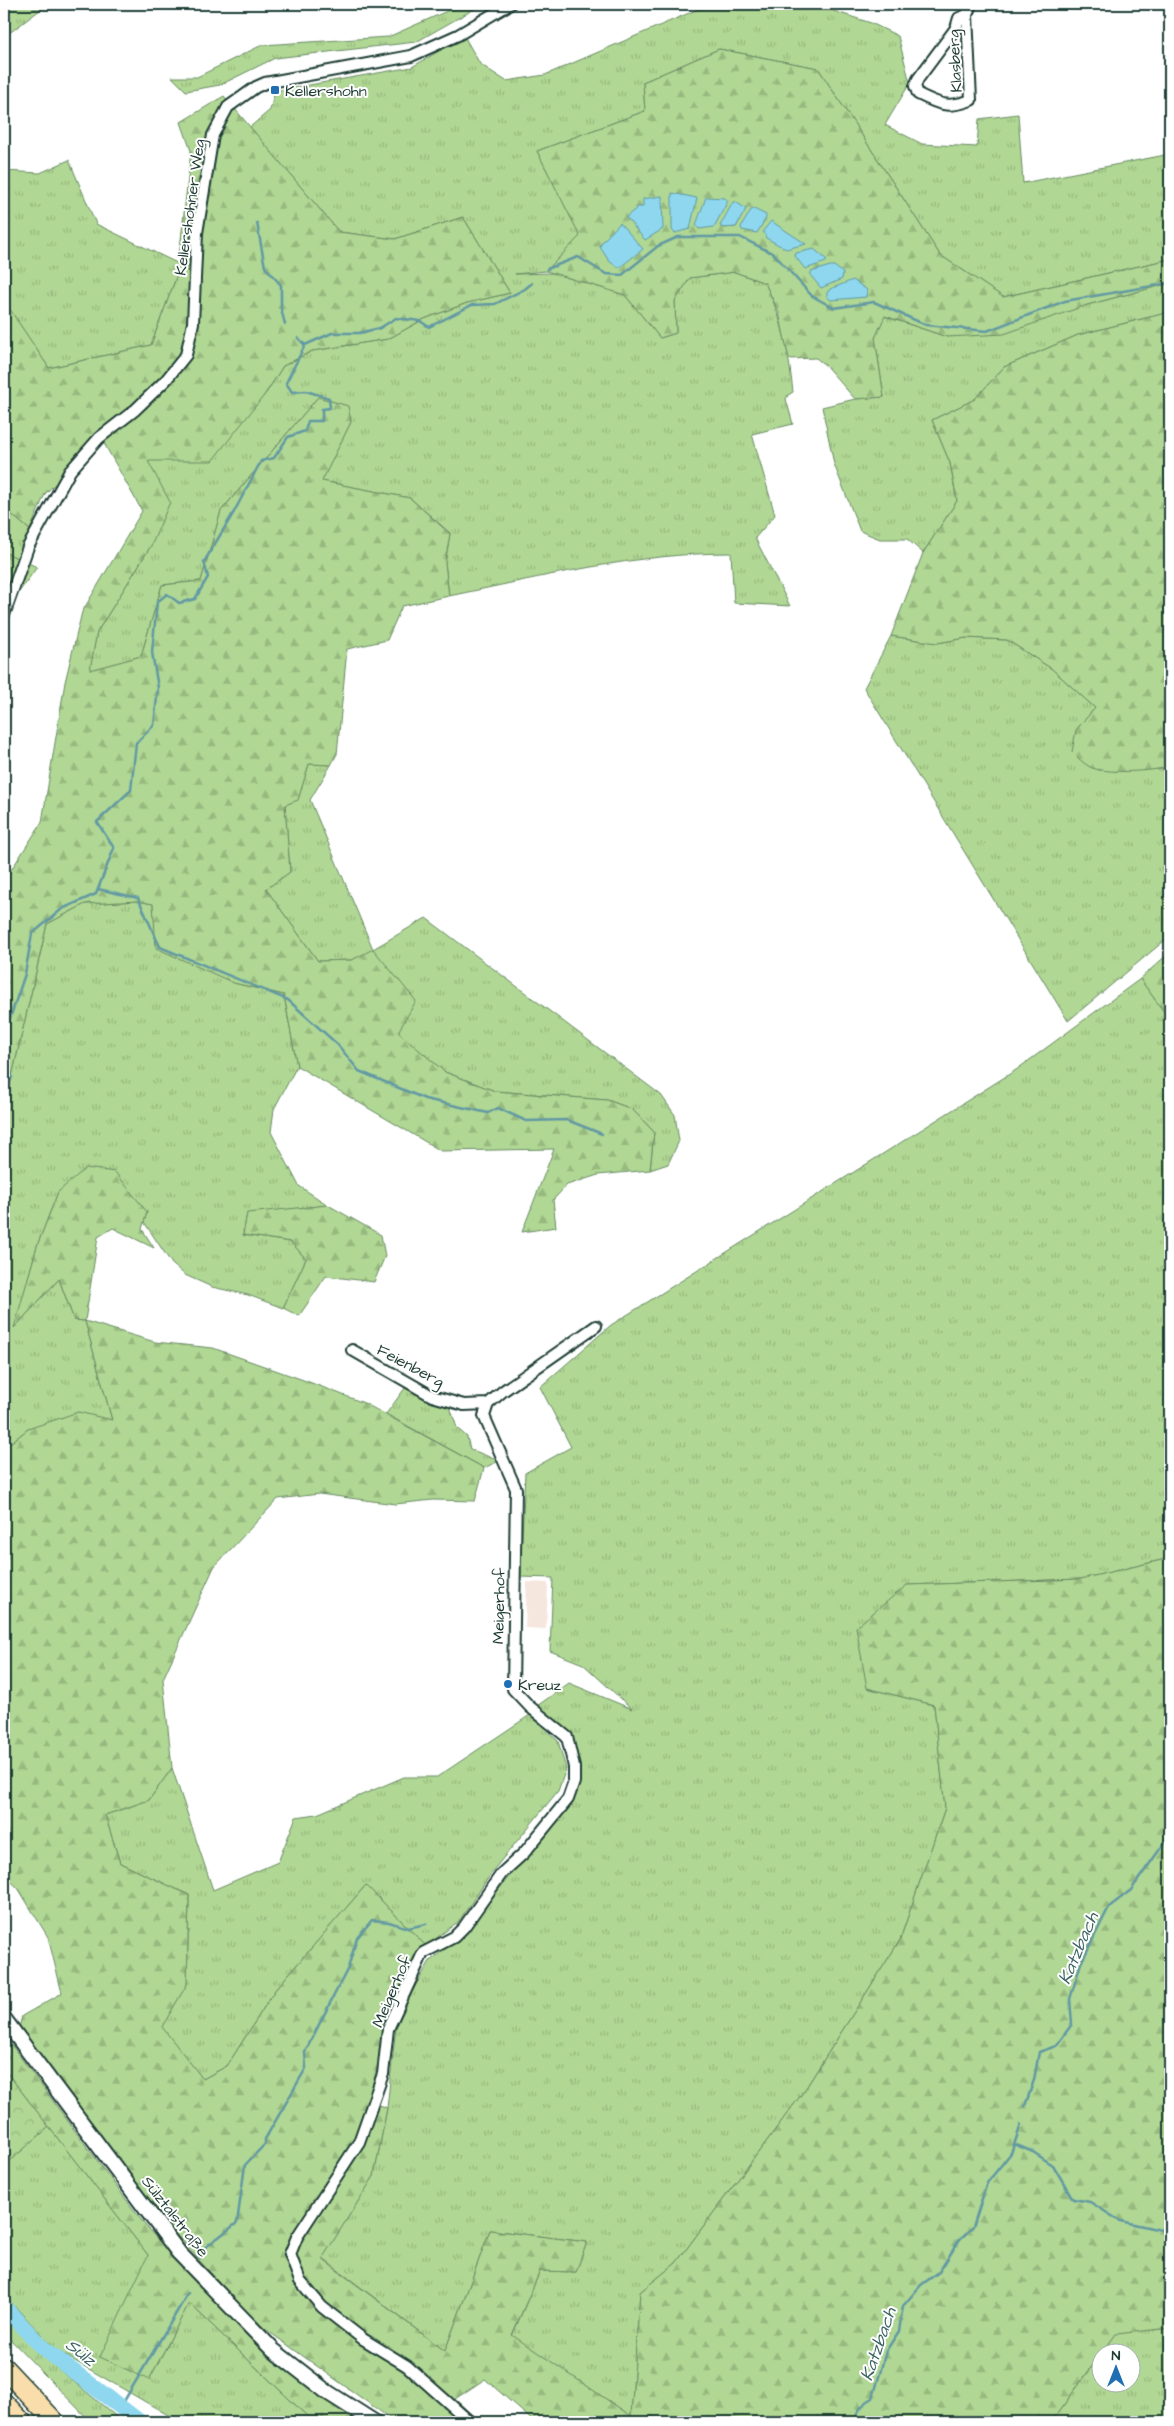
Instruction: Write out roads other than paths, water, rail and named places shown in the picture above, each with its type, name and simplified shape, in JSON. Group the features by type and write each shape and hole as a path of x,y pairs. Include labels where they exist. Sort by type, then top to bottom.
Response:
{"highway":[{"path":"4,2368 55,2422"},
{"path":"4,2404 22,2422"}],"main road":[{"name":"Sülztalstraße","path":"4,2019 179,2254 273,2350 327,2392 374,2422"}],"street":[{"name":"Kellershohner Weg","path":"4,615 28,547 70,471 99,438 135,410 166,380 186,355 193,323 197,233 213,136 228,107 256,86 265,83 411,56 458,35 510,4"},
{"name":"Klasberg","path":"967,15 959,18 956,28 918,79 915,86 918,94 940,105 963,103 971,100 967,15 971,4"},
{"path":"488,1404 596,1326"},
{"name":"Feienberg","path":"352,1350 432,1396 464,1405 488,1404"},
{"name":"Meigerhof","path":"470,2422 407,2366 363,2339 322,2307 300,2281 290,2254 297,2237 359,2142 383,2074 388,2029 423,1953 454,1937 464,1926 502,1873 546,1829 568,1799 574,1782 574,1768 566,1737 530,1707 513,1689 516,1489 484,1416 488,1404"}],"water":[{"path":"672,193 697,198 690,229 675,233 672,230"},
{"path":"662,196 663,229 645,240 626,217 638,207 643,207 643,199"},
{"path":"706,197 725,198 728,201 714,227 699,229 696,225"},
{"path":"733,202 746,209 736,227 723,228 720,226"},
{"path":"754,209 766,215 766,218 757,233 742,230 741,227 751,210"},
{"path":"771,221 806,244 786,249 766,238 763,231"},
{"path":"620,223 643,249 619,268 609,261 600,247 602,242"},
{"path":"814,249 826,259 826,262 805,269 795,256 796,253"},
{"path":"834,266 843,273 842,279 821,288 811,276 811,272"},
{"path":"853,280 867,290 866,297 831,300 827,297 830,289"}],"waterway":[{"path":"257,223 265,267 281,285 281,309 285,324"},
{"path":"547,269 578,257 606,274 622,275 658,246 678,237 740,237 774,254 812,296 834,308 874,302 926,325 987,331 1065,301 1170,283"},
{"path":"4,1036 25,974 32,934 62,909 96,894 114,848 97,822 131,790 136,743 154,725 158,688 152,652 157,602 167,594 179,603 195,599 208,577 204,562 234,512 261,461 274,458 288,437 305,431 308,421 322,421 322,409 330,408 329,398 306,391 292,392 286,383 305,345 332,333 359,333 380,328 396,318 420,321 429,327 472,305 495,304 525,289 532,283"},
{"path":"298,338 305,345"},
{"path":"98,889 138,898 160,947 288,1000 337,1044 359,1071 425,1099 488,1113 498,1108 526,1121 567,1120 602,1134"},
{"path":"4,1051 12,1077 4,1095"},
{"name":"Katzbach","path":"1025,2106 1034,2080 1039,2052 1056,2046 1072,2024 1070,1999 1081,1963 1109,1907 1131,1890 1170,1835"},
{"path":"200,2258 203,2249 237,2223 245,2165 265,2144 265,2139 306,2068 305,2052 348,1968 357,1938 372,1920 389,1922 408,1928 426,1924"},
{"name":"Katzbach","path":"855,2422 861,2408 873,2398 886,2351 899,2331 903,2306 921,2285 939,2272 960,2239 973,2227 987,2183 1011,2153 1021,2125"},
{"path":"1014,2144 1033,2152 1053,2165 1073,2199 1090,2202 1120,2221 1170,2232"},
{"path":"120,2408 188,2293"},
{"name":"Sülz","path":"4,2307 43,2348 140,2422"}],"place":[{"name":"Kellershohn","path":"275,90"},
{"name":"Kreuz","path":"508,1684"}]}
